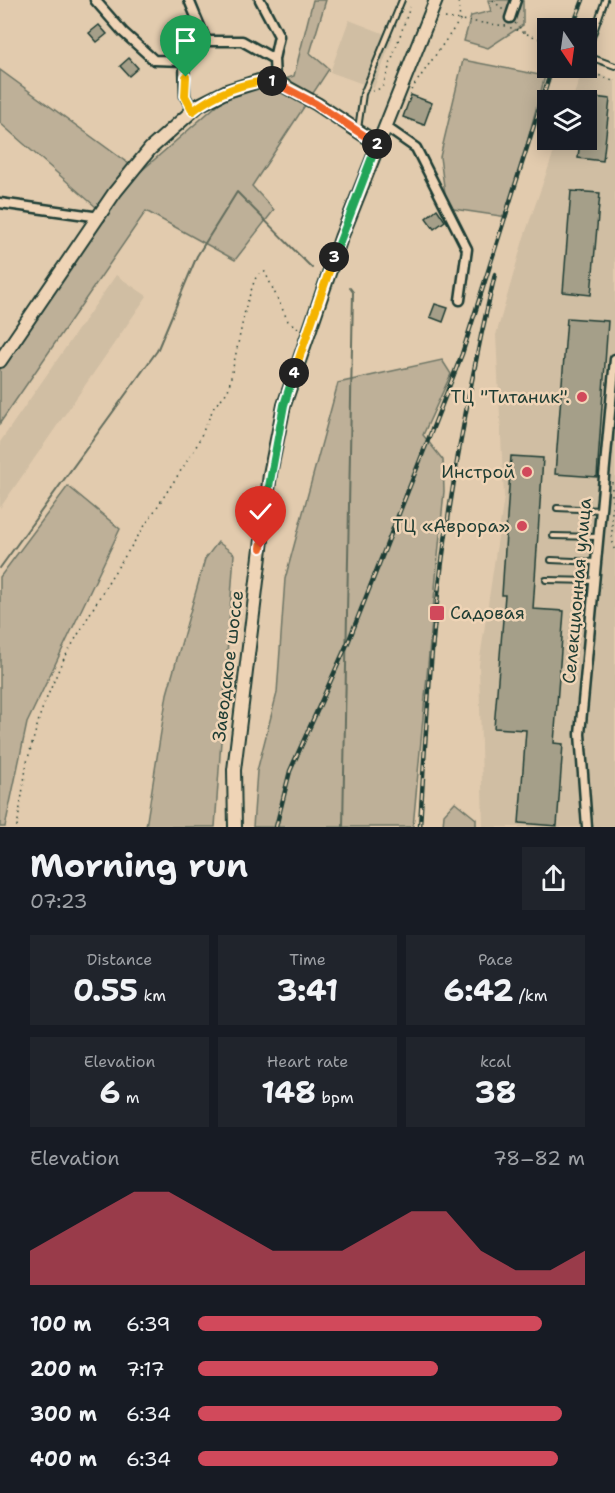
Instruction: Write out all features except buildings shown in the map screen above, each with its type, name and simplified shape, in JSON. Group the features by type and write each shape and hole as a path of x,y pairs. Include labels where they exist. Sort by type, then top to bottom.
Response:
{"main road":[{"name":"Заводское шоссе","path":"235,827 234,770 270,474 284,405 307,332 434,2"},
{"path":"0,361 115,192 150,149 193,111 227,91 260,81 275,81 316,104 379,145"}],"street":[{"path":"95,0 123,32 154,60 184,61 206,41 242,41 274,59"},
{"path":"189,0 206,41"},
{"path":"260,0 279,36 274,59 275,81"},
{"path":"510,18 516,0"},
{"path":"184,61 185,96 193,111"},
{"path":"386,127 416,148 468,249 460,300"},
{"path":"0,203 100,217"},
{"name":"Селекционная улица","path":"587,827 580,734 615,359"}],"lane":[{"path":"357,132 363,94 402,0"},
{"path":"597,23 605,0"},
{"path":"597,60 615,66"},
{"path":"557,508 602,510"},
{"path":"553,536 599,537"},
{"path":"551,560 597,562"},
{"path":"546,580 595,581"}],"path":[{"path":"407,96 460,20 458,0"},
{"path":"363,94 382,88 411,7"},
{"path":"445,18 506,26 537,38"},
{"path":"597,74 615,82"},
{"path":"17,827 27,762 41,712 61,664 110,579 195,449 214,407 228,391 250,291 261,272 265,272 288,321 307,332"}],"shaded area":[{"path":"313,0 326,0 310,53 329,69 252,186 274,210 235,260 146,211 0,423 0,359 104,214 0,123 0,70 140,172 223,100 294,76"},
{"path":"488,0 523,0 523,25 488,48 464,41 471,16 491,11"},
{"path":"349,20 393,37 374,88 330,72"},
{"path":"463,60 537,74 537,78 544,78 541,90 537,90 537,106 507,217 447,208 440,157"},
{"path":"597,74 615,80 615,827 483,827 479,665 504,497 496,335 524,237 554,150 597,150 597,90 576,90 580,78 597,78"},
{"path":"116,275 147,296 0,508 0,442"},
{"path":"442,360 451,374 423,435 443,460 444,491 413,827 253,827 257,771 277,693 285,579 338,383"},
{"path":"68,486 120,529 27,723 5,827 0,827 0,577"},
{"path":"218,542 234,554 215,827 146,827 167,694 205,559"},
{"path":"455,802 476,819 476,827 443,827 444,814"}],"waterway":[{"path":"0,568 157,351 197,256 237,192 312,268"},
{"path":"343,827 353,292 350,288"}],"railway":[{"path":"576,18 583,0"},
{"path":"276,827 290,771 349,640 462,354 549,78"},
{"path":"420,827 426,723 440,575 468,402 495,274"}],"place":[{"name":"ТЦ \"Титаник\".","path":"582,397"},
{"name":"Инстрой","path":"527,472"},
{"name":"ТЦ «Аврора»","path":"522,526"},
{"name":"Садовая","path":"437,613"}],"route":[{"path":"186,77 185,96 193,111 227,91 260,81 275,81 316,104 379,145 341,238 307,332 284,405 270,474 261,548"}]}
